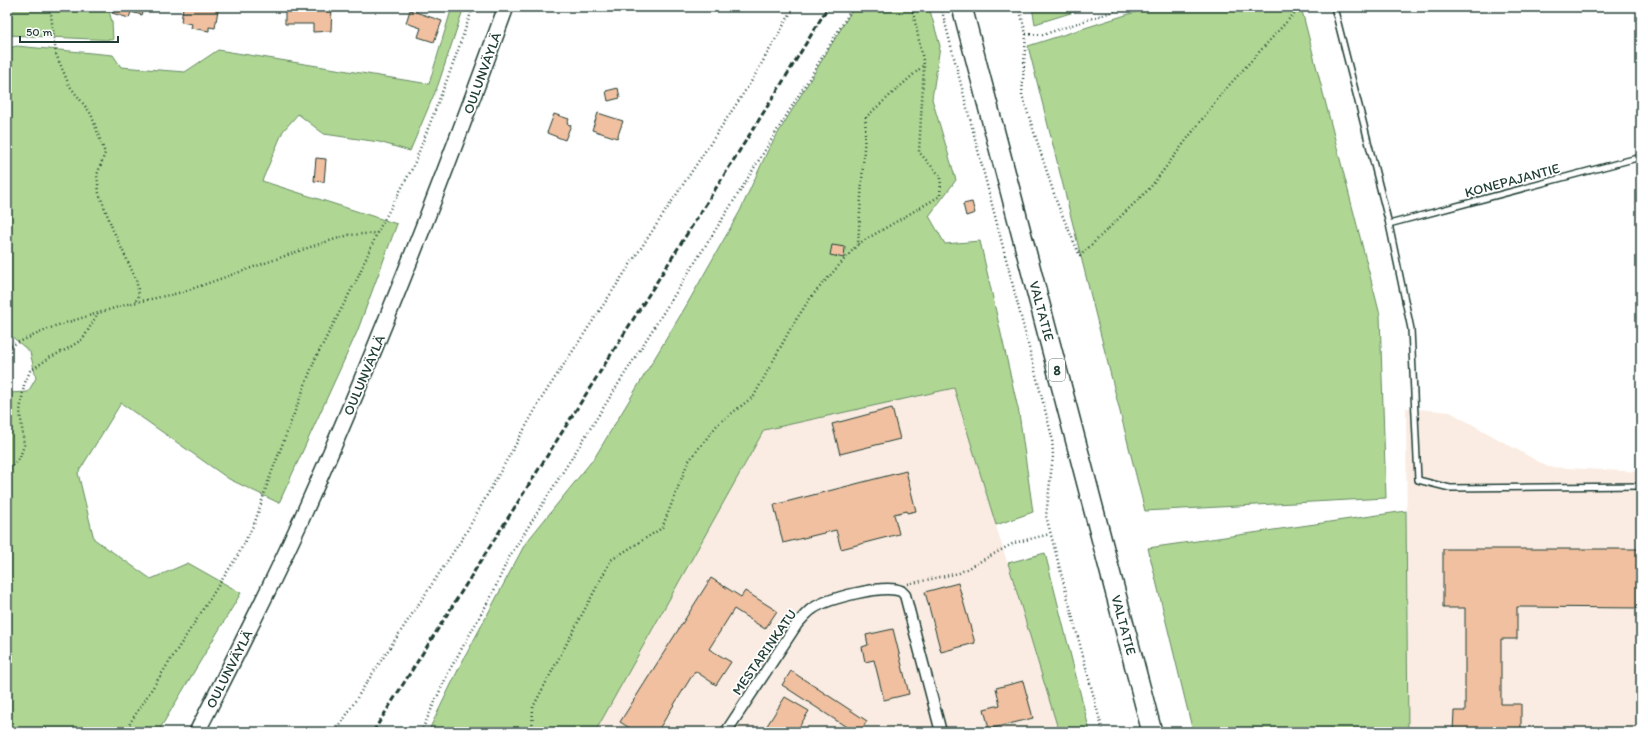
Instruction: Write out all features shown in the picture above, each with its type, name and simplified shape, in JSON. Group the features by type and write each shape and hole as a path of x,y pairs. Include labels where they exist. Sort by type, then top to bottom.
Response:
{"highway":[{"name":"VALTATIE","path":"962,7 1152,732"}],"main road":[{"name":"OULUNVÄYLÄ","path":"197,732 251,626 302,519 347,414 401,287 447,169 506,7"}],"street":[{"name":"MESTARINKATU","path":"726,732 797,624 805,615 821,604 837,598 888,588"},
{"path":"888,588 901,591 905,595 941,732"}],"lane":[{"path":"1334,7 1389,224 1411,329 1418,480 1450,488 1641,486"},
{"name":"KONEPAJANTIE","path":"1389,224 1641,157"}],"path":[{"path":"48,7 51,15 56,54 69,85 92,114 105,153 97,175 99,193 113,230 136,279 139,295 135,302"},
{"path":"128,732 130,723 238,555 255,522 268,482 315,359 358,277 377,233 413,167 453,64 473,7"},
{"path":"336,732 365,685 464,536 543,396 751,82 794,7"},
{"path":"421,732 449,671 492,595 508,559 740,191 853,7"},
{"path":"532,732 533,707 610,560 662,528 688,462 718,424 754,396 792,326 811,297 858,244 940,196 941,177 920,152 924,65 912,7"},
{"path":"941,7 1052,437 1053,456 1046,509 1050,534 1103,732"},
{"path":"1019,7 1026,34 1022,95 1057,203 1080,256 1150,188 1222,93 1300,7"},
{"path":"1026,34 1042,35 1126,7"},
{"path":"858,244 866,117 924,65"},
{"path":"7,345 10,346 55,326 98,313 135,302 183,292 316,245 349,235 377,233"},
{"path":"7,472 20,456 24,445 20,411 24,385 30,371 49,358 83,339 98,313"},
{"path":"888,588 959,572 1014,543 1050,534"}],"shaded area":[{"path":"954,388 1059,732 595,732 764,430"},
{"path":"1406,408 1450,412 1548,467 1641,472 1641,732 1408,732"}],"green space":[{"path":"7,7 108,7 112,22 113,40 7,35"},
{"path":"452,7 464,7 438,85 410,151 379,142 324,134 298,114 283,131 262,181 397,224 357,332 279,503 229,479 121,403 78,473 94,539 151,579 188,563 241,593 158,732 7,732 7,393 28,392 36,378 30,352 9,334 7,312 7,49 16,46 113,55 121,67 185,72 218,50 429,84"},
{"path":"854,7 929,7 940,46 932,99 956,180 929,216 945,244 980,241 1019,413 1033,512 996,525 954,388 764,430 595,732 428,732 460,666 525,544 595,457 686,306 740,211 768,150"},
{"path":"1032,7 1090,7 1035,24"},
{"path":"1151,7 1301,7 1380,315 1386,498 1145,511 1028,46"},
{"path":"1406,511 1408,732 1193,732 1148,548"},
{"path":"1045,553 1090,732 1059,732 1008,563"}],"building":[{"path":"113,7 145,7 142,15 131,12 129,18 112,13"},
{"path":"183,7 213,7 213,9 218,10 215,28 209,27 209,31 191,28 192,24 181,22"},
{"path":"285,7 332,7 331,31 313,32 313,24 285,24"},
{"path":"410,10 442,21 434,42 418,37 421,28 406,23"},
{"path":"618,88 620,98 608,101 606,91"},
{"path":"598,113 623,121 617,138 592,130"},
{"path":"554,114 569,119 567,124 571,125 565,140 547,133"},
{"path":"316,158 326,159 324,182 314,181"},
{"path":"972,202 975,213 966,216 963,204"},
{"path":"832,245 845,247 844,258 830,255"},
{"path":"892,408 900,439 840,454 832,424"},
{"path":"906,471 916,511 907,513 907,511 894,514 899,534 841,549 836,530 783,543 774,505"},
{"path":"1443,549 1641,549 1641,608 1517,607 1517,639 1501,639 1501,704 1521,704 1521,732 1453,732 1454,711 1465,711 1465,608 1443,608"},
{"path":"711,578 741,597 745,591 777,611 765,629 734,609 709,649 731,662 716,685 695,671 657,732 636,732 620,722"},
{"path":"958,583 975,643 941,652 925,592"},
{"path":"893,629 909,694 884,700 874,660 865,662 862,647 868,645 866,635"},
{"path":"791,671 867,721 860,732 854,732 782,685"},
{"path":"1023,681 1033,718 989,729 984,709 1000,705 996,688"},
{"path":"785,697 809,711 796,732 763,732"}],"railway":[{"path":"373,732 779,88 828,7"}]}
